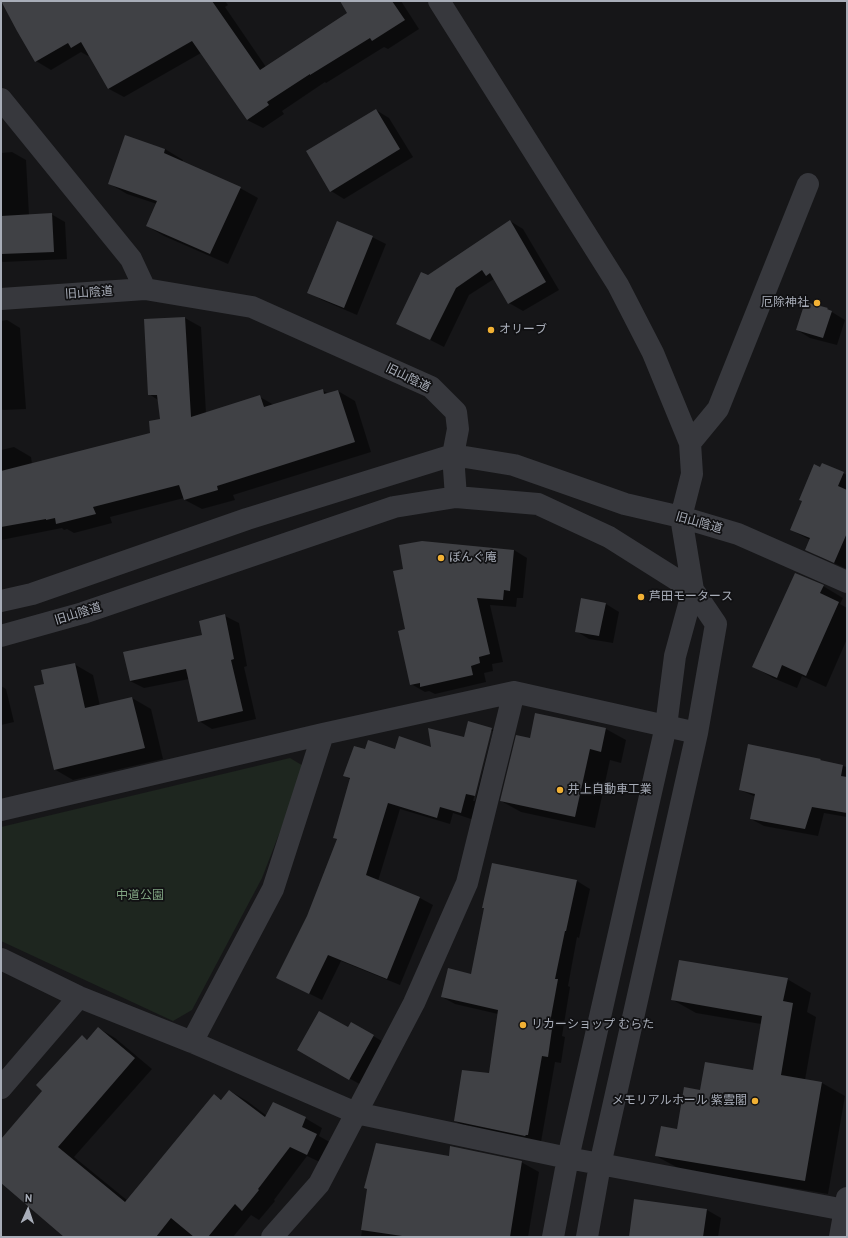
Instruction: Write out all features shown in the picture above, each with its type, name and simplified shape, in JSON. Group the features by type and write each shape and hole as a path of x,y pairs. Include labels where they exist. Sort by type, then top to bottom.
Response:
{"street":[{"path":"439,1 618,285 653,353 690,443 692,474 681,517 693,590 675,656 666,726 568,1158 553,1237"},
{"path":"1,99 131,259 145,289"},
{"path":"690,443 718,409 808,184"},
{"name":"旧山陰道","path":"1,299 145,289 252,308 431,387 456,412 458,429 453,455 514,465 625,504 681,517 738,534 847,582"},
{"path":"1,601 32,594 247,519 453,455 456,497"},
{"name":"旧山陰道","path":"1,636 83,614 394,507 456,497 538,504 609,537 693,590"},
{"path":"587,1237 600,1165 697,733 716,624 693,590"},
{"path":"1,810 323,734 514,692 697,733"},
{"path":"272,1237 319,1184 414,1003 467,883 514,692"},
{"path":"192,1042 273,889 323,734"},
{"path":"1,959 79,997 192,1042 356,1113 600,1165 846,1204 840,1237"},
{"path":"1,1088 79,997"}],"green space":[{"name":"中道公園","path":"290,758 305,767 262,878 192,1010 173,1021 1,941 1,827"}],"building":[{"path":"1,1 212,1 260,70 347,13 340,1 392,1 405,20 372,41 370,38 310,74 267,102 269,105 247,120 192,41 108,89 81,42 71,48 68,43 35,62"},
{"path":"376,109 400,149 330,192 306,151"},
{"path":"125,135 165,149 164,153 241,187 210,254 146,226 157,201 108,184"},
{"path":"52,213 54,252 1,254 1,216"},
{"path":"510,220 546,282 508,304 490,273 486,276 482,270 456,288 430,340 396,324 421,272 428,275"},
{"path":"337,221 373,236 344,308 307,293"},
{"path":"805,302 828,308 827,309 832,311 823,338 796,330"},
{"path":"185,317 191,417 260,395 264,407 323,389 324,394 338,390 355,442 217,486 218,490 184,500 179,485 93,507 96,514 56,524 55,518 1,527 1,471 150,433 149,421 160,419 157,395 148,395 144,319"},
{"path":"822,463 844,472 838,486 847,490 847,533 834,563 805,550 810,538 790,530 802,501 799,500 814,464 820,467"},
{"path":"422,541 514,550 510,591 504,590 503,600 477,598 490,654 479,657 480,663 471,666 473,675 420,687 420,683 410,685 398,631 405,629 393,571 403,569 399,545"},
{"path":"795,573 824,585 820,593 839,602 806,676 782,665 777,678 752,667"},
{"path":"581,598 606,603 599,636 575,632"},
{"path":"225,614 234,659 231,660 243,711 198,722 186,669 130,681 123,652 202,635 199,621"},
{"path":"75,663 85,708 132,697 145,748 54,770 34,686 44,684 41,670"},
{"path":"535,713 606,728 601,752 590,749 575,817 500,801 516,735 530,738"},
{"path":"468,721 492,728 475,796 466,794 461,813 440,807 437,818 388,803 366,875 420,897 387,979 328,955 309,994 276,978 307,916 337,839 333,838 350,778 343,776 354,746 365,749 368,740 395,749 399,736 431,747 428,728 464,737"},
{"path":"748,744 843,765 841,776 847,777 847,813 812,807 805,829 750,819 755,794 739,790"},
{"path":"492,863 577,880 555,979 558,979 549,1028 552,1029 548,1057 542,1056 528,1135 525,1136 454,1121 462,1070 489,1073 498,1010 441,997 448,968 471,974 484,908 482,908"},
{"path":"679,960 788,978 783,1001 793,1003 781,1075 822,1082 805,1181 655,1156 661,1126 677,1129 684,1087 700,1090 705,1062 753,1070 762,1016 671,1000"},
{"path":"319,1011 348,1027 351,1022 374,1035 349,1080 297,1050"},
{"path":"98,1027 135,1058 58,1147 125,1202 214,1094 221,1100 229,1090 265,1117 273,1102 306,1117 302,1127 317,1134 307,1155 290,1147 242,1211 235,1204 208,1237 194,1237 171,1218 156,1237 64,1237 1,1183 1,1139 42,1091 36,1085 82,1035 87,1040"},
{"path":"376,1143 449,1156 450,1146 522,1161 510,1237 409,1237 361,1230 367,1189 364,1188"},
{"path":"634,1199 707,1209 703,1237 629,1237"}],"place":[{"name":"厄除神社","path":"817,303"},
{"name":"オリーブ","path":"491,330"},
{"name":"ぼんぐ庵","path":"441,558"},
{"name":"芦田モータース","path":"641,597"},
{"name":"井上自動車工業","path":"560,790"},
{"name":"リカーショップ むらた","path":"523,1025"},
{"name":"メモリアルホール 紫雲閣","path":"755,1101"}]}
